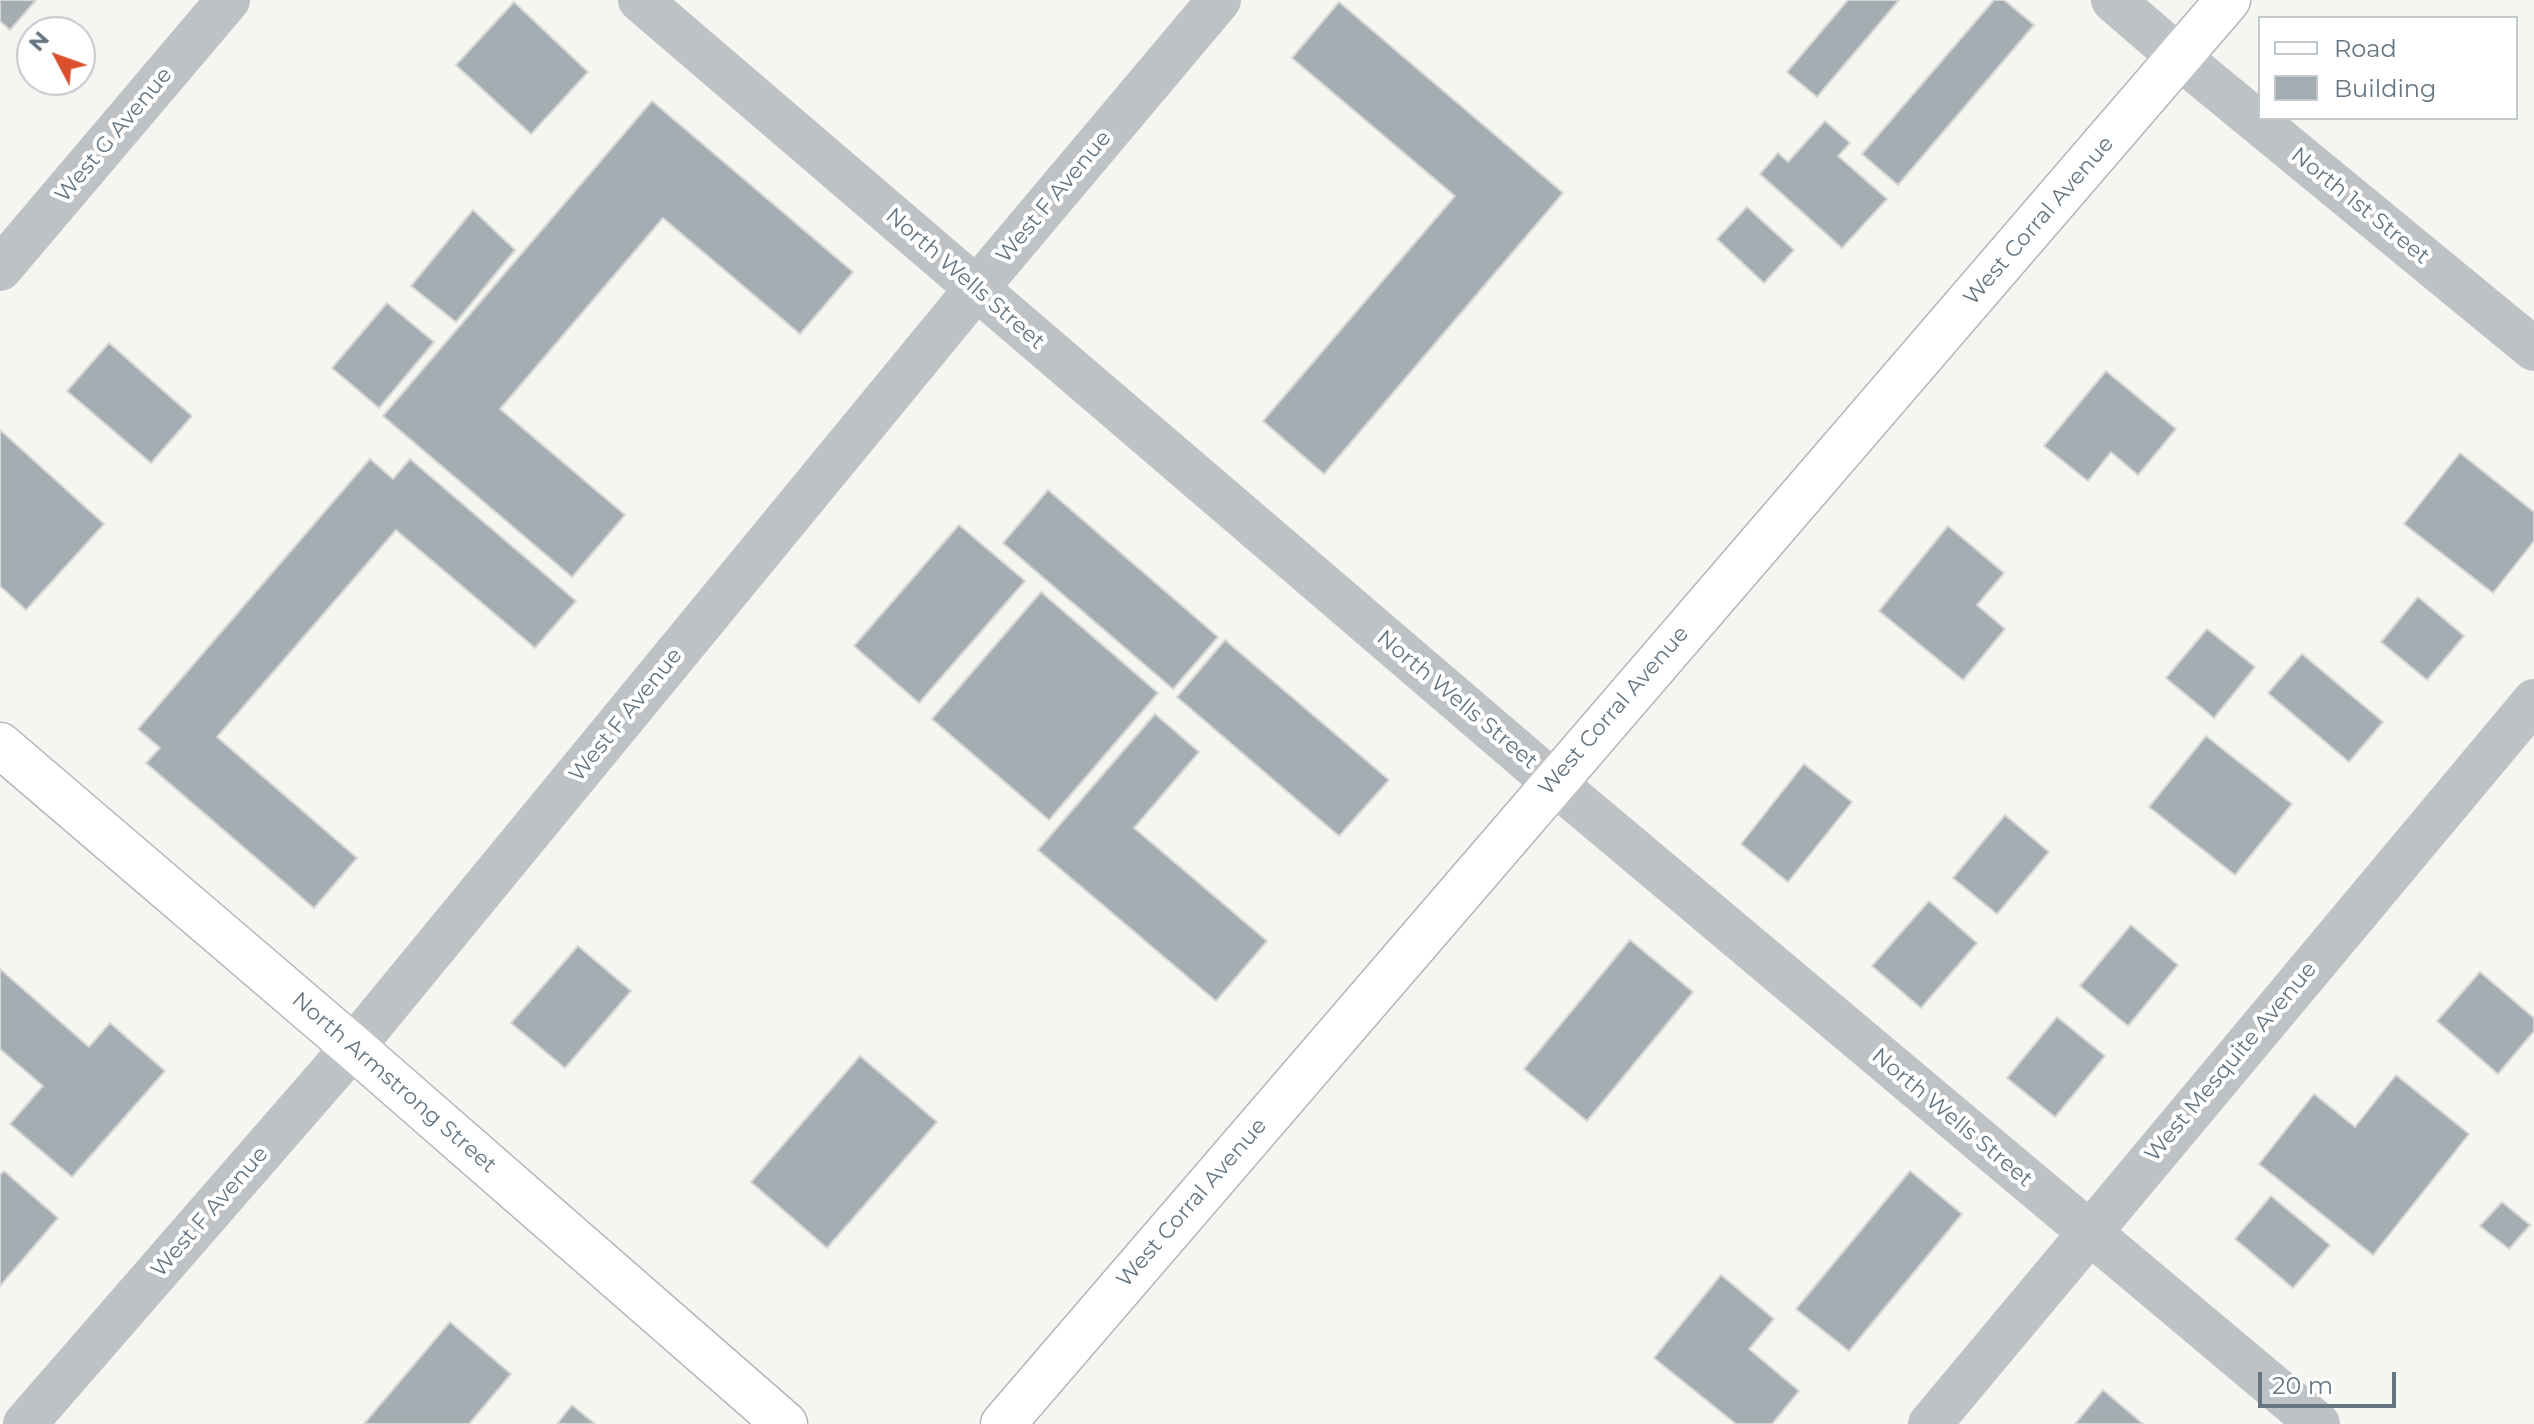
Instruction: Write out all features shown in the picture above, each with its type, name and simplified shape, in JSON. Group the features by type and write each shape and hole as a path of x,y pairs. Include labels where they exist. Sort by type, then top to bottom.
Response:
{"main road":[{"name":"West Corral Avenue","path":"1003,1424 2228,0"},
{"name":"North Armstrong Street","path":"0,745 353,1047 785,1424"}],"street":[{"name":"West G Avenue","path":"0,269 228,0"},
{"name":"North Wells Street","path":"640,0 1553,782 2318,1424"},
{"name":"West F Avenue","path":"25,1424 353,1047 976,289 1219,0"},
{"name":"North 1st Street","path":"2113,0 2534,349"},
{"name":"West Mesquite Avenue","path":"1930,1424 2534,701"}],"building":[{"path":"0,0 36,0 22,16 16,16 16,23 10,30 0,21"},
{"path":"1848,0 1899,0 1817,97 1787,72"},
{"path":"1994,0 2004,0 2034,25 1898,185 1862,154"},
{"path":"514,2 588,72 531,134 456,65"},
{"path":"1339,2 1563,193 1324,474 1263,421 1455,196 1292,58"},
{"path":"652,101 853,272 800,334 663,218 500,409 625,515 572,577 383,416"},
{"path":"1825,121 1850,143 1838,156 1887,199 1842,248 1760,174 1778,153 1788,162"},
{"path":"1747,207 1794,250 1764,283 1717,239"},
{"path":"473,210 515,250 456,322 411,286"},
{"path":"387,303 434,342 379,408 332,368"},
{"path":"109,343 192,416 151,463 67,391"},
{"path":"2106,371 2176,429 2138,475 2111,452 2088,481 2044,446"},
{"path":"0,430 104,524 26,610 0,586"},
{"path":"2460,453 2534,512 2534,541 2493,593 2404,524"},
{"path":"370,459 393,479 410,459 576,601 535,648 396,530 217,737 357,858 314,908 146,763 160,748 138,729"},
{"path":"1048,490 1218,637 1173,689 1003,543"},
{"path":"959,525 1025,581 919,703 854,646"},
{"path":"1948,526 2004,573 1977,605 2005,629 1963,680 1879,611"},
{"path":"1041,592 1158,693 1049,820 932,719"},
{"path":"2418,597 2464,636 2427,680 2381,642"},
{"path":"2207,629 2255,667 2214,718 2166,678"},
{"path":"1225,640 1389,780 1339,836 1177,697"},
{"path":"2302,654 2383,722 2349,762 2268,693"},
{"path":"1155,714 1199,752 1134,828 1267,941 1216,1001 1038,850"},
{"path":"2206,736 2292,804 2235,875 2149,807"},
{"path":"1804,764 1852,802 1788,882 1741,844"},
{"path":"2005,815 2049,852 1997,914 1953,878"},
{"path":"1929,901 1977,943 1921,1008 1872,966"},
{"path":"2131,925 2178,965 2128,1026 2080,986"},
{"path":"1630,940 1693,992 1587,1121 1524,1069"},
{"path":"578,946 631,991 565,1068 511,1023"},
{"path":"0,969 89,1047 110,1023 165,1071 72,1177 10,1124 43,1086 0,1049"},
{"path":"2480,972 2534,1018 2534,1031 2498,1074 2437,1021"},
{"path":"2057,1017 2105,1056 2055,1117 2007,1078"},
{"path":"860,1056 937,1122 827,1248 751,1182"},
{"path":"2396,1075 2469,1134 2373,1255 2259,1164 2314,1094 2355,1127"},
{"path":"4,1171 58,1218 0,1286 0,1175"},
{"path":"1910,1171 1962,1214 1849,1351 1796,1309"},
{"path":"2271,1196 2330,1245 2293,1288 2235,1239"},
{"path":"2502,1202 2530,1225 2509,1249 2480,1226"},
{"path":"1721,1275 1774,1319 1749,1349 1799,1391 1772,1424 1736,1424 1654,1358"},
{"path":"450,1322 511,1374 469,1424 364,1424"},
{"path":"2103,1390 2143,1424 2075,1424"},
{"path":"572,1405 595,1424 557,1424"}]}
